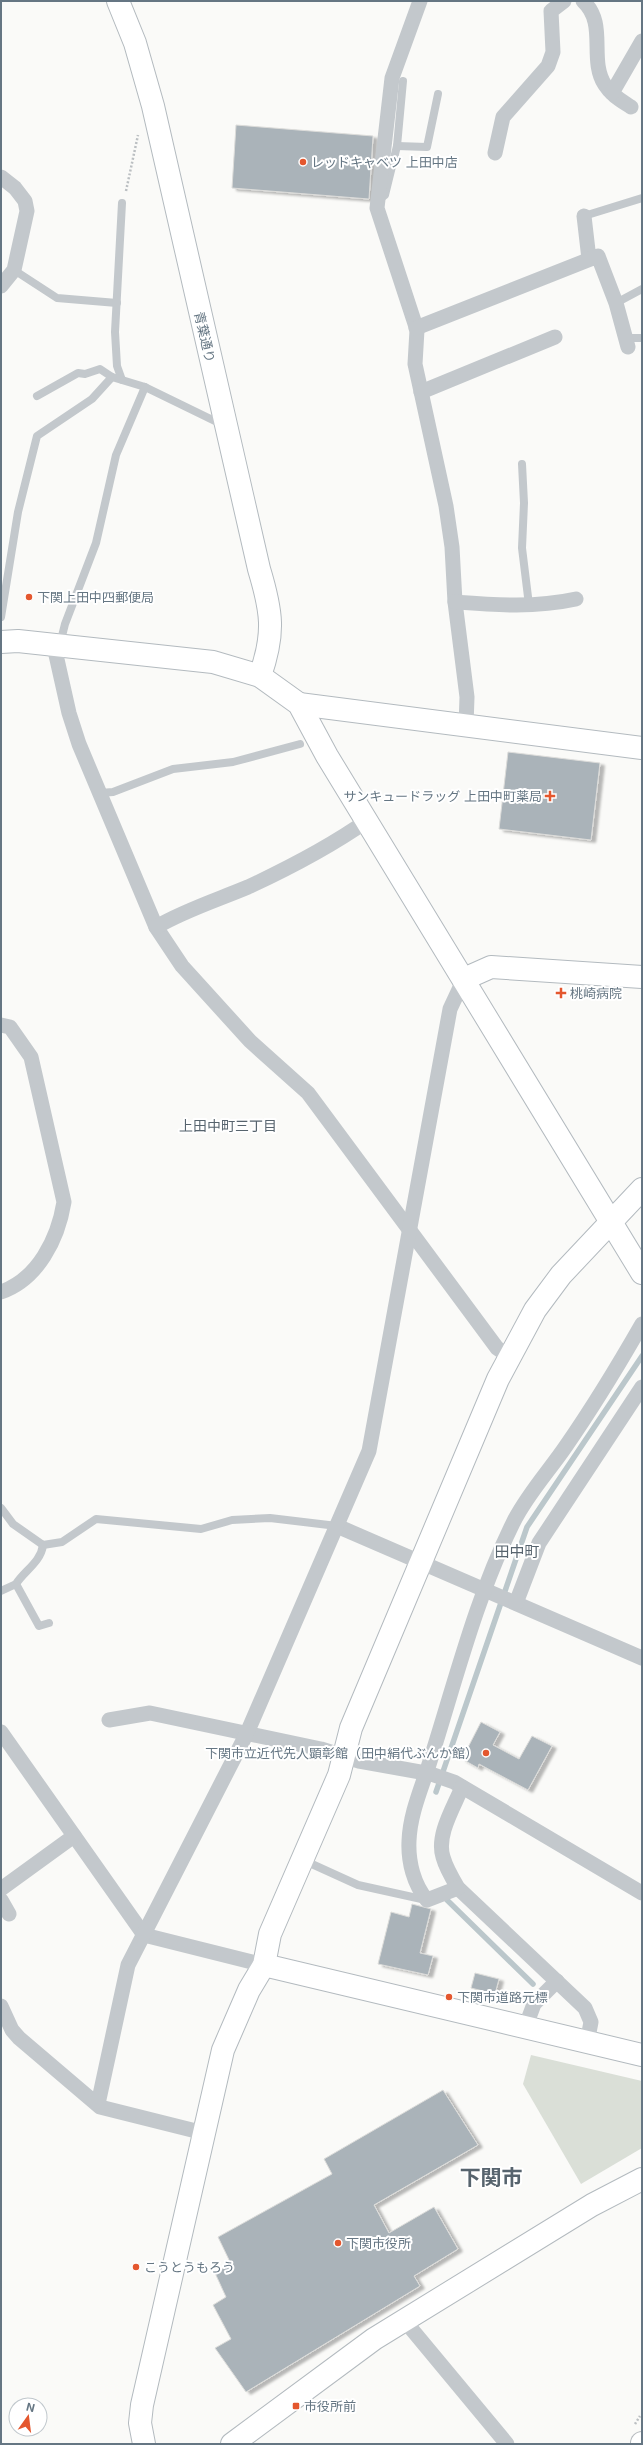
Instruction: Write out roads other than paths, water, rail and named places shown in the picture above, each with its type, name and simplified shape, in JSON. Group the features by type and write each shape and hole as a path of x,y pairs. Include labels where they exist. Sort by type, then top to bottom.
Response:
{"street":[{"name":"青葉通り","path":"118,1 135,43 159,133 270,610 272,633 269,652 260,676"},
{"path":"420,1 392,78 377,201 381,223 416,328 415,364 449,526 455,602 467,697 466,726"},
{"path":"495,153 503,117 548,66 553,52 551,11 564,1"},
{"path":"583,1 596,20 599,69 605,85 612,93 631,107"},
{"path":"612,93 642,41"},
{"path":"1,177 16,188 25,201 27,211 14,270 1,286"},
{"path":"584,216 589,259"},
{"path":"416,328 598,256 616,303 626,343"},
{"path":"421,392 555,337"},
{"path":"455,602 509,606 554,604 576,599"},
{"path":"1,642 18,641 213,662 260,676 299,704 327,756 368,820 610,1223 642,1273"},
{"path":"57,646 69,713 100,793 156,927 182,966 250,1041 308,1093 497,1348 510,1357"},
{"path":"299,704 642,748"},
{"path":"156,927 175,916 274,875 348,834 368,820"},
{"path":"98,2104 125,1975 247,1733 369,1451 450,1009 464,979 491,967 642,977"},
{"path":"1,1025 10,1027 31,1057 64,1202 61,1218 48,1251 29,1276 14,1287 1,1292"},
{"path":"144,2444 140,2423 142,2405 224,2050 249,1990 264,1965 270,1934 345,1756 350,1728 510,1357 535,1310 561,1275 642,1189"},
{"path":"458,1888 427,1900 419,1890 414,1876 409,1848 414,1814 428,1774 461,1654 488,1590 514,1521 566,1447 642,1324"},
{"path":"514,1602 539,1543 642,1387"},
{"path":"337,1526 488,1590 642,1658"},
{"path":"109,1720 150,1712 428,1774 458,1784 642,1893"},
{"path":"1,1732 144,1935 587,2043 642,2055"},
{"path":"458,1784 442,1844 444,1862 458,1888 557,1981 590,2015 587,2043"},
{"path":"1,1889 74,1836"},
{"path":"1,1900 9,1914"},
{"path":"525,2028 534,2004 557,1981"},
{"path":"1,2006 12,2030 19,2038 75,2088 100,2107 204,2133"},
{"path":"232,2444 374,2339 592,2205 642,2179"},
{"path":"404,2320 507,2444"}],"lane":[{"path":"377,201 385,195 397,146 403,81"},
{"path":"397,146 427,147 438,94"},
{"path":"584,216 642,198"},
{"path":"122,203 115,332 117,366 122,380"},
{"path":"14,270 57,298 117,303"},
{"path":"616,303 642,290"},
{"path":"626,343 642,338"},
{"path":"37,396 78,373 85,374 100,369 112,377 144,388 226,426"},
{"path":"1,617 18,512 36,436 92,399 112,377"},
{"path":"57,646 96,543 116,455 144,388"},
{"path":"522,464 524,503 522,548 529,605"},
{"path":"100,793 113,792 172,769 234,762 300,744"},
{"path":"1,1508 13,1524 43,1545 62,1542 96,1519 201,1530 232,1520 270,1518 337,1526"},
{"path":"1,1591 16,1584 19,1578 32,1568 42,1551 43,1545"},
{"path":"16,1584 39,1626 49,1623"},
{"path":"302,1860 358,1886 427,1900"}],"waterway":[{"path":"436,1792 527,1527 642,1356"},
{"path":"447,1900 533,1984"}],"place":[{"name":"レッドキャベツ 上田中店","path":"303,162"},
{"name":"下関上田中四郵便局","path":"29,597"},
{"name":"サンキュードラッグ 上田中町薬局","path":"550,796"},
{"name":"桃崎病院","path":"561,993"},
{"name":"下関市立近代先人顕彰館（田中絹代ぶんか館）","path":"486,1753"},
{"name":"下関市道路元標","path":"449,1997"},
{"name":"下関市役所","path":"338,2243"},
{"name":"こうとうもろう","path":"136,2267"},
{"name":"市役所前","path":"296,2406"}],"district":[{"name":"上田中町三丁目","path":"228,1126"},
{"name":"田中町","path":"517,1552"},
{"name":"下関市","path":"491,2178"}]}
